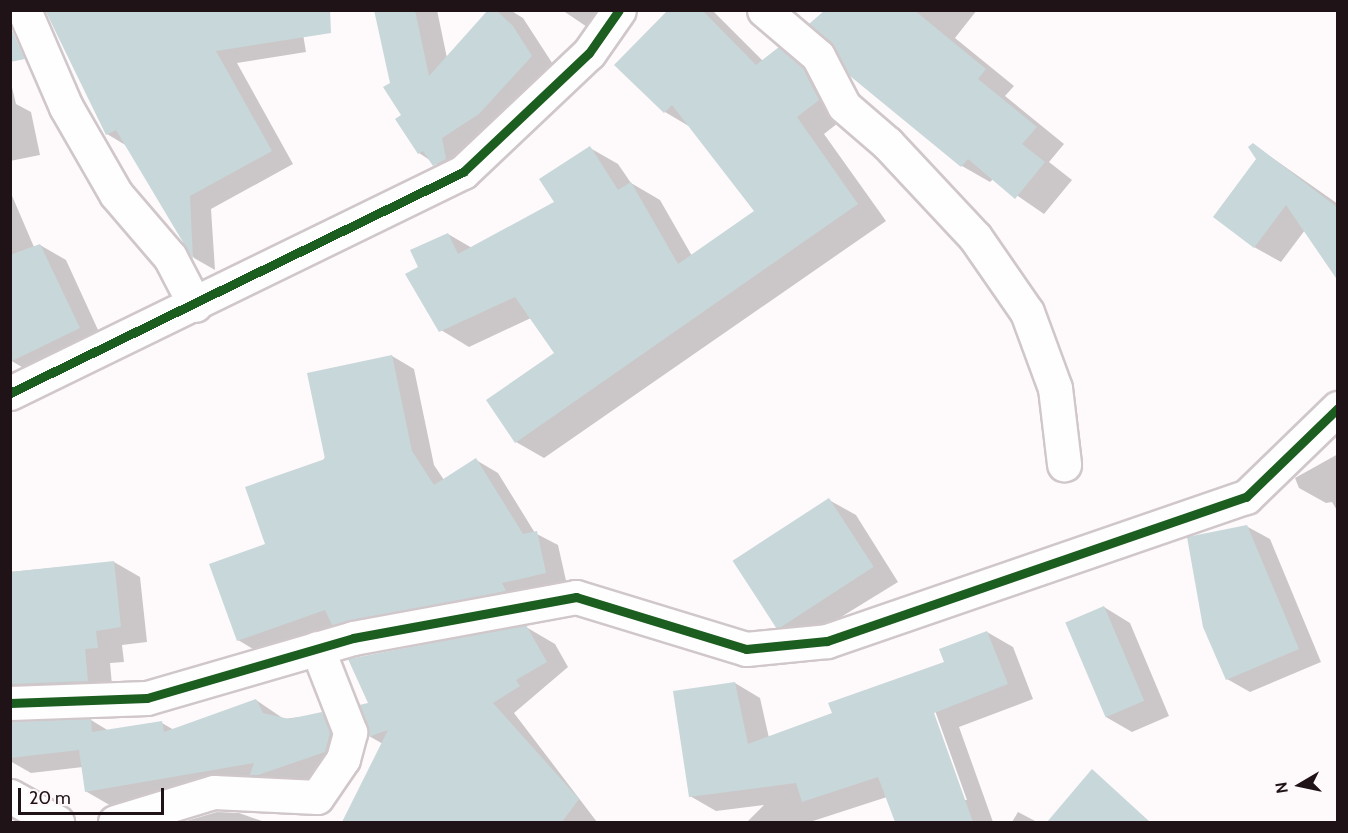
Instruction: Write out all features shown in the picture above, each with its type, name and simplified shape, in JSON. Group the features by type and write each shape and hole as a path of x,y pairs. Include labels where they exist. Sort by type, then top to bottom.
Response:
{"street":[{"path":"24,10 66,106 116,194 170,256 195,305"},
{"path":"10,393 195,305 463,172 589,53 619,10"},
{"path":"764,10 818,56 844,106 887,143 975,237 1027,312 1055,387 1064,464"},
{"path":"10,703 147,698 317,648 576,597 746,650 827,641 1246,497 1338,408"},
{"path":"115,822 214,792 316,797 343,759 350,732 317,648"},
{"path":"10,796 57,822"}],"building":[{"path":"45,10 330,10 331,33 216,51 272,151 190,196 193,259 116,130 106,135"},
{"path":"374,10 415,10 429,76 488,10 496,10 513,26 532,56 479,114 442,138 446,159 433,166 423,151 418,154 395,119 401,115 383,87 390,83"},
{"path":"668,10 702,10 756,65 779,47 803,68 819,100 797,117 858,204 515,443 486,400 554,353 515,297 439,332 405,274 418,267 410,250 448,233 458,254 554,202 539,179 590,146 618,190 631,182 678,264 754,211 672,105 664,113 614,65"},
{"path":"825,10 914,10 986,69 978,79 1037,127 1022,144 1045,162 1015,199 968,159 961,167 850,76 834,47 809,24"},
{"path":"10,26 25,59 10,62"},
{"path":"1253,143 1338,208 1338,281 1286,205 1254,248 1213,217 1256,159 1248,147"},
{"path":"40,244 80,328 10,362 10,255"},
{"path":"392,355 412,451 434,485 476,458 523,534 537,531 546,573 502,583 506,591 332,625 325,610 237,641 209,564 265,544 245,487 325,459 307,373"},
{"path":"829,498 874,567 777,629 733,561"},
{"path":"1247,525 1299,649 1226,680 1203,627 1187,537"},
{"path":"114,561 121,627 96,631 98,648 85,649 88,681 10,684 10,572"},
{"path":"1104,606 1144,701 1106,717 1065,622"},
{"path":"526,625 547,662 516,680 520,686 493,703 579,799 562,822 342,822 388,730 368,737 359,705 368,703 348,659"},
{"path":"987,631 1008,684 934,713 973,822 895,822 878,777 802,802 796,783 689,797 673,691 735,682 748,744 832,713 828,703 944,662 939,649"},
{"path":"256,699 263,713 289,719 322,712 330,733 325,752 258,775 250,775 254,763 85,792 79,750 10,758 10,722 91,719 92,732 162,721 164,732"},
{"path":"1092,769 1150,822 1047,822"}],"cycle path":[{"path":"10,393 463,172 589,53 619,10"},
{"path":"10,703 147,698 353,638 576,597 746,649 827,641 1246,497 1338,408"}]}
